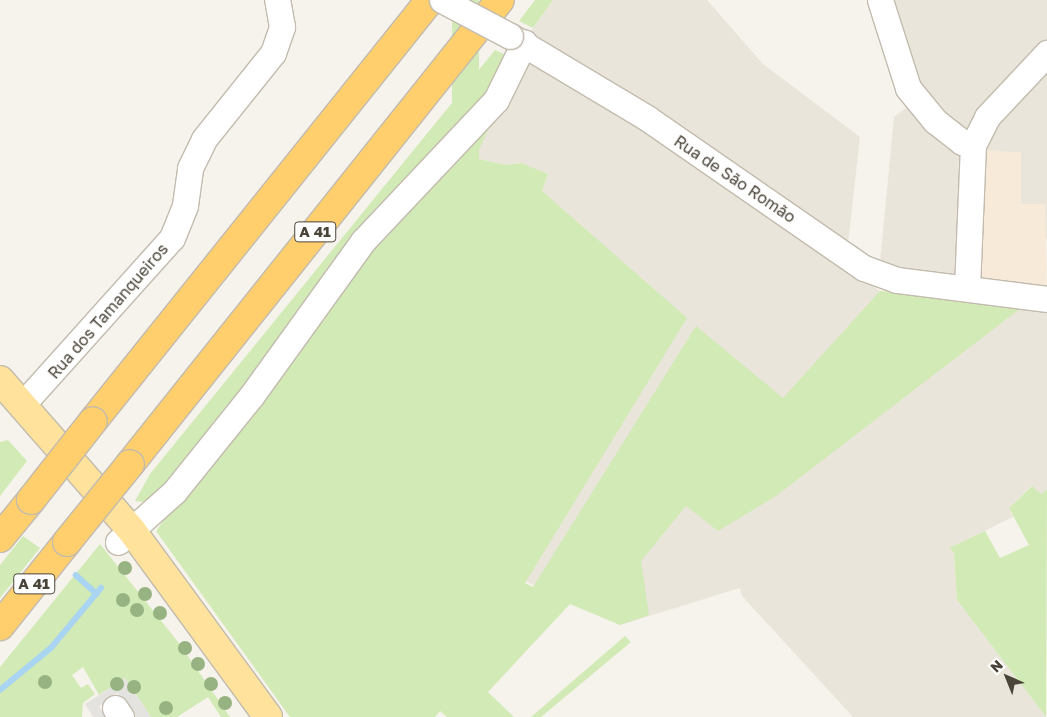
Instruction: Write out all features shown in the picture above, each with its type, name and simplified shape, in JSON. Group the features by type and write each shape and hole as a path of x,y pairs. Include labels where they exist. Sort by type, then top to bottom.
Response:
{"highway":[{"path":"0,538 430,0"},
{"name":"A 41","path":"0,626 500,0"}],"main road":[{"path":"0,380 22,418 125,537 268,717"},
{"path":"125,537 246,717"}],"street":[{"name":"Rua dos Tamanqueiros","path":"22,418 172,238 185,205 190,168 204,139 274,53 282,27 277,0"},
{"name":"Rua de São Romão","path":"442,0 517,39 647,118 864,268 897,280 1047,299"},
{"path":"880,0 908,88 935,121 962,142 974,145"},
{"path":"125,537 174,492 213,445 363,241 496,100 517,39"},
{"path":"967,288 974,145 987,117 1047,53"}],"shaded area":[{"path":"553,0 707,0 763,64 860,137 847,253 524,41"},
{"path":"883,0 1047,0 1047,50 972,142 922,104"},
{"path":"525,45 880,291 1025,305 1047,302 1047,490 1041,494 1031,486 1009,508 1013,517 949,548 954,553 957,600 1046,717 853,717 742,596 740,588 620,625 415,530 548,175 521,163 506,165 475,158"},
{"path":"1047,66 1047,240 1021,204 1021,153 986,150 997,121"},
{"path":"915,101 960,144 965,285 879,272 894,117"},
{"path":"977,149 1021,153 1021,204 1045,204 1047,295 971,286"},
{"path":"125,678 151,717 134,717 118,693 99,706 106,717 93,717 85,704"}],"green space":[{"path":"452,0 479,0 479,549 452,549"},
{"path":"535,0 553,0 533,28 519,21"},
{"path":"495,50 506,55 500,79 205,446 145,502 135,501 150,474"},
{"path":"498,109 475,158 506,165 521,163 548,174 542,191 687,318 525,583 533,587 696,326 783,398 880,291 1025,305 776,496 718,531 686,506 641,561 649,615 620,625 570,604 488,692 514,717 447,717 440,711 435,717 290,717 156,531 366,247"},
{"path":"8,440 27,461 0,496 0,442"},
{"path":"1032,486 1041,494 1047,490 1046,717 957,600 954,553 949,548 985,531 1000,558 1029,545 1009,508"},
{"path":"23,536 40,548 0,598 0,565"},
{"path":"100,544 178,642 230,717 221,717 208,697 177,717 151,717 125,678 99,695 83,667 72,675 81,688 88,684 95,694 83,703 82,717 0,717 0,667"},
{"path":"625,636 631,642 541,717 531,717"}],"waterway":[{"path":"76,575 97,594"},
{"path":"0,690 51,648 101,588"}]}
